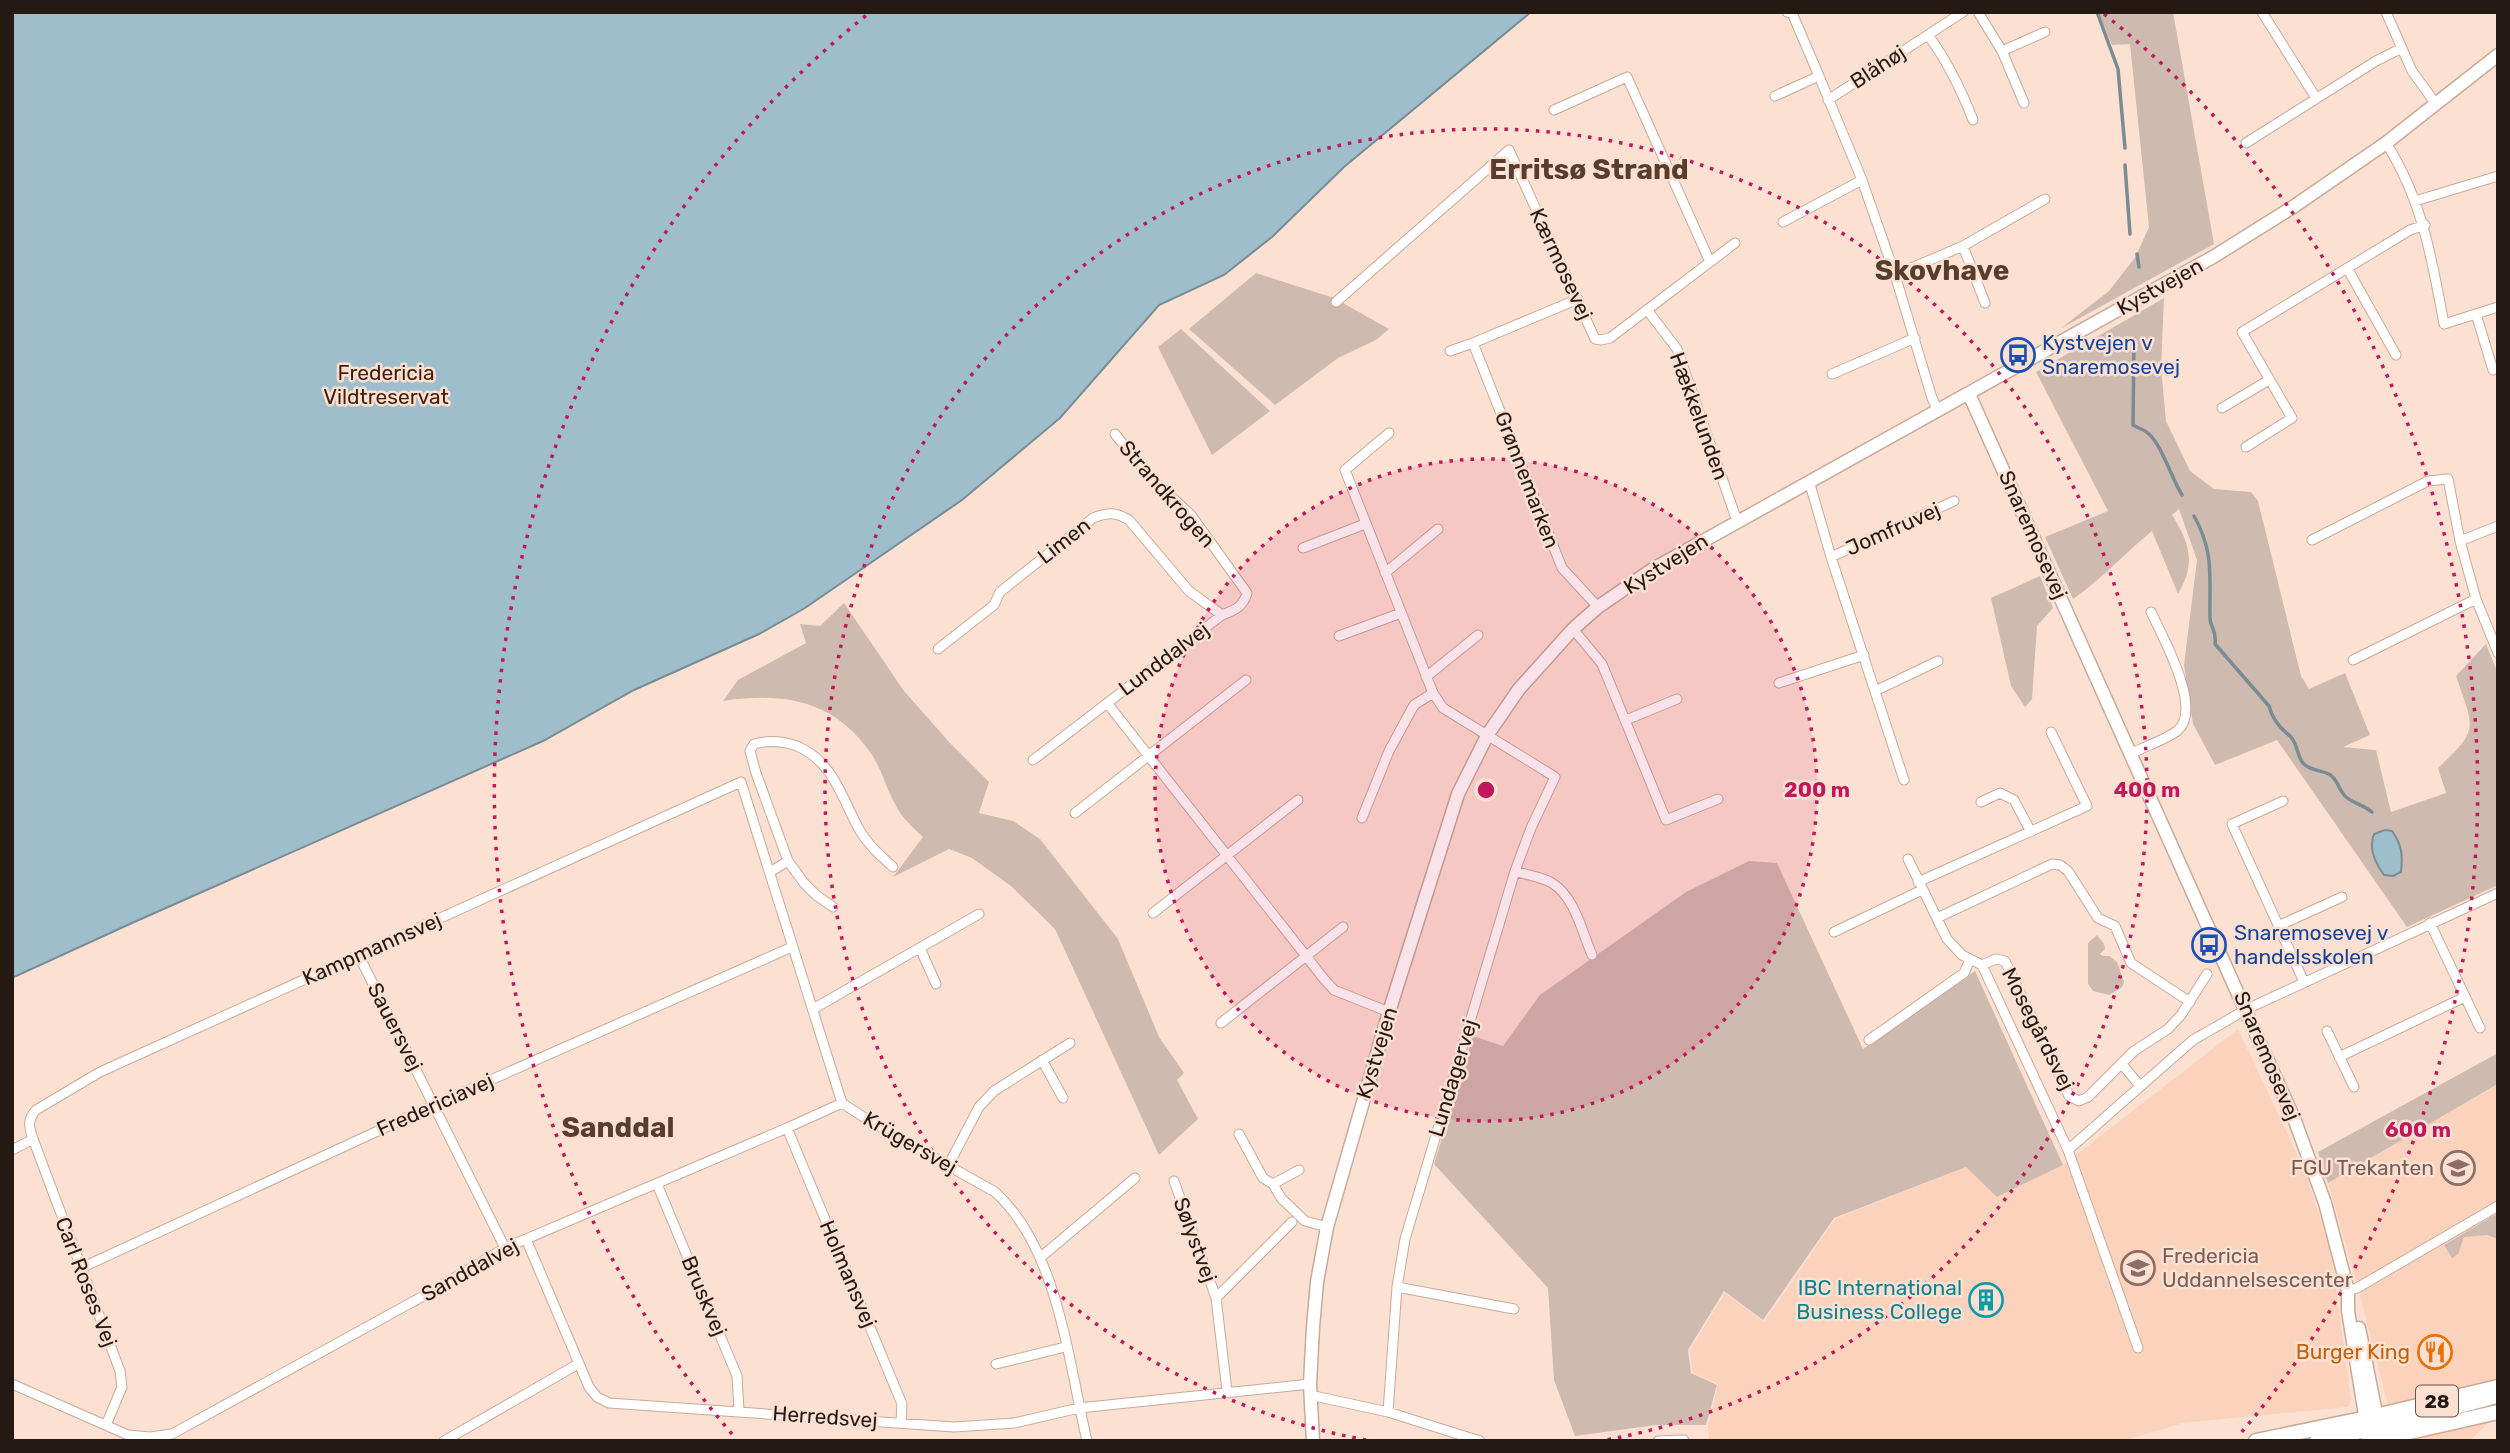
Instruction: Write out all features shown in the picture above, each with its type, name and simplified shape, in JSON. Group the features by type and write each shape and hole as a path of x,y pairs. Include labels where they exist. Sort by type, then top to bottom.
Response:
{"main road":[{"name":"28","path":"2373,1432 2498,1387"},
{"path":"2317,1441 2361,1431 2373,1432 2498,1395"},
{"name":"28","path":"2256,1441 2373,1432 2498,1412"}],"street":[{"name":"Blåhøj","path":"1787,12 1792,13 1862,180 1938,411"},
{"name":"Blåhøj","path":"1828,100 1963,12"},
{"path":"1978,12 2003,51 2024,103"},
{"path":"2262,12 2316,98"},
{"path":"2386,12 2400,50 2436,104"},
{"path":"2003,51 2045,32"},
{"name":"Blåhøj","path":"1928,35 1958,81 1973,120"},
{"path":"2246,144 2376,61 2400,50"},
{"name":"Kystvejen","path":"1313,1439 1310,1390 1317,1282 1327,1227 1389,1012 1458,794 1488,734 1519,689 1573,629 1598,607 1653,569 2213,257 2293,208 2386,143 2498,55"},
{"name":"Blåhøj","path":"1775,96 1819,76"},
{"path":"1554,110 1627,77 1710,262"},
{"path":"2386,143 2400,165 2424,225 2444,324 2498,307"},
{"name":"Kærmosevej","path":"1336,302 1510,150 1595,339 1610,338 1648,311"},
{"path":"2415,201 2498,176"},
{"path":"1783,222 1862,180"},
{"path":"1895,275 1963,246 2045,199"},
{"path":"2246,447 2292,418 2242,332 2410,230 2424,225"},
{"path":"1648,311 1735,243"},
{"path":"1963,246 1985,303"},
{"path":"2347,268 2396,355"},
{"path":"1450,351 1578,299"},
{"name":"Hækkelunden","path":"1648,311 1677,349 1737,521"},
{"path":"2476,314 2493,370"},
{"path":"1832,374 1915,338"},
{"name":"Grønnemarken","path":"1472,342 1562,568 1598,607"},
{"path":"2222,408 2269,380"},
{"name":"Snaremosevej","path":"1969,394 2132,752 2295,1121 2319,1183 2348,1291 2354,1303 2373,1432"},
{"path":"1389,433 1345,470 1433,693 1443,708 1488,734"},
{"name":"Strandkrogen","path":"1115,435 1149,476 1191,515 1243,584 1247,593 1244,601 1237,610 1222,615"},
{"path":"2312,540 2428,481 2448,479 2460,541 2476,599 2498,653"},
{"name":"Jomfruvej","path":"1810,481 1831,557 1904,780"},
{"name":"Jomfruvej","path":"1831,557 1954,501"},
{"name":"Limen","path":"939,649 994,605 1000,592 1093,518 1105,513 1118,513 1129,520 1189,592 1222,615"},
{"path":"1303,548 1365,524"},
{"path":"2460,541 2498,526"},
{"path":"1385,573 1438,529"},
{"path":"2353,660 2476,599"},
{"path":"2132,752 2179,730 2186,716 2179,674 2151,612"},
{"path":"1339,636 1401,613"},
{"name":"Lunddalvej","path":"1033,760 1222,615"},
{"path":"1573,629 1602,664 1666,820 1718,799"},
{"path":"1426,677 1478,635"},
{"path":"1779,682 1864,655"},
{"path":"1875,691 1938,661"},
{"path":"1075,813 1246,680"},
{"path":"1362,818 1389,751 1414,705 1433,693"},
{"path":"1626,720 1677,699"},
{"name":"Lunddalvej","path":"1107,703 1305,957 1334,990 1389,1012"},
{"path":"1834,932 1920,886 2087,806 2051,732"},
{"name":"Lundagervej","path":"1388,1412 1397,1287 1405,1239 1515,871 1531,828 1555,777 1488,734"},
{"path":"833,907 804,883 788,861 756,773 750,751 754,744 764,741 792,744 818,758 840,788 861,832 874,851 893,867"},
{"name":"Krügersvej","path":"741,782 842,1103 995,1192 1012,1207 1041,1256 1051,1285 1087,1441"},
{"name":"Kampmannsvej","path":"33,1139 29,1124 30,1117 36,1110 100,1072 741,782"},
{"path":"1981,802 2000,793 2014,800 2031,832"},
{"path":"1153,913 1298,800"},
{"path":"2283,801 2232,824 2304,982"},
{"name":"Mosegårdsvej","path":"1908,859 1947,939 1962,955 1982,965 2068,1150 2138,1348"},
{"path":"770,872 788,861"},
{"path":"1937,918 2052,864 2060,865 2068,871 2098,918 2115,926 2131,963 2190,1002"},
{"path":"1515,871 1551,882 1561,890 1570,901 1592,955"},
{"path":"2068,1150 2193,1040 2247,1009 2498,892"},
{"path":"2278,926 2342,897"},
{"path":"813,1009 979,915"},
{"path":"2430,923 2480,1028"},
{"path":"1222,1023 1343,927"},
{"name":"Fredericiavej","path":"81,1268 434,1105 792,947"},
{"path":"920,948 936,984"},
{"name":"Sauersvej","path":"359,956 505,1248"},
{"name":"Mosegårdsvej","path":"1982,965 1996,959 2006,961 2069,1096 2079,1101 2088,1097 2134,1051 2168,1029 2182,1014 2207,974"},
{"name":"Mosegårdsvej","path":"1870,1040 1965,973 1970,960"},
{"path":"2339,1057 2465,997"},
{"path":"2327,1031 2354,1087"},
{"path":"949,1164 979,1107 994,1091 1070,1043"},
{"path":"1042,1060 1063,1098"},
{"path":"2122,1064 2140,1086"},
{"name":"Sanddalvej","path":"12,1384 128,1435 150,1437 172,1434 427,1294 505,1248 842,1103"},
{"name":"Holmansvej","path":"787,1128 902,1404 901,1422"},
{"path":"1240,1134 1263,1178 1273,1184 1281,1198 1305,1221 1327,1227"},
{"path":"12,1150 33,1139"},
{"name":"Carl Roses Vej","path":"33,1139 120,1371 122,1387 106,1425"},
{"path":"1273,1184 1299,1170"},
{"path":"1041,1256 1135,1178"},
{"name":"Sølystvej","path":"1174,1181 1216,1298 1227,1391"},
{"name":"Bruskvej","path":"657,1184 737,1376 739,1411"},
{"path":"2348,1291 2498,1206"},
{"name":"Sølystvej","path":"1216,1298 1292,1222"},
{"name":"Herredsvej","path":"526,1239 589,1387 597,1397 609,1403 954,1427 1014,1423 1079,1408 1227,1391 1310,1390 1480,1441"},
{"path":"1397,1287 1514,1309"},
{"path":"996,1364 1065,1347"},
{"path":"444,1441 578,1364"},
{"path":"1658,1441 1684,1440"}],"shaded area":[{"path":"2098,12 2173,12 2214,244 2060,329 2109,291 2136,256 2149,227 2130,44 2112,45"},
{"path":"1256,273 1334,298 1389,329 1376,340 1338,358 1275,405 1189,329"},
{"path":"2164,298 2161,368 2166,421 2190,471 2214,489 2251,492 2258,501 2301,676 2309,689 2345,673 2370,735 2343,747 2376,750 2391,812 2446,793 2438,768 2461,745 2470,727 2467,707 2456,676 2486,644 2498,674 2498,885 2407,927 2277,740 2215,765 2193,724 2184,665 2197,560 2179,509 2172,515 2187,544 2189,563 2178,594 2152,531 2073,599 2045,537 2108,511 2036,372"},
{"path":"1181,329 1270,411 1212,455 1158,347"},
{"path":"2040,576 2053,608 2037,626 2032,699 2025,707 2011,686 1991,598"},
{"path":"844,603 904,691 989,782 979,813 1013,821 1040,839 1118,939 1159,1037 1184,1073 1177,1080 1198,1119 1159,1155 1055,929 1011,886 972,858 949,849 893,877 923,837 898,809 872,755 842,722 825,711 787,700 745,698 723,701 738,680 806,643 800,624 820,626"},
{"path":"1749,861 1777,863 1863,1049 1975,971 2063,1165 1997,1197 1966,1167 1834,1218 1763,1320 1724,1291 1688,1350 1691,1373 1717,1385 1706,1425 1656,1425 1575,1436 1554,1380 1548,1288 1434,1164 1473,1036 1503,1046 1540,995 1686,892"},
{"path":"2097,935 2105,949 2100,954 2110,956 2117,962 2124,982 2122,987 2109,995 2093,991 2088,984 2088,943"},
{"path":"2238,1029 2306,1173 2331,1254 2351,1400 2348,1407 2183,1423 2123,1441 1709,1441 1708,1426 1718,1384 1693,1373 1690,1350 1725,1293 1764,1322 1835,1219 1966,1167 1998,1197 2063,1165"},
{"path":"2498,1053 2498,1087 2496,1085 2328,1183 2318,1152"},
{"path":"2497,1085 2498,1413 2470,1441 2397,1441 2356,1279 2328,1183"},
{"path":"2498,1213 2498,1239 2487,1235 2464,1237 2458,1254 2452,1258 2444,1245"}],"water":[{"name":"Fredericia Vildtreservat","path":"12,12 1531,12 1344,167 1272,237 1224,275 1159,305 1060,418 962,500 805,608 759,634 634,690 543,741 12,978"},
{"path":"2385,830 2392,831 2401,850 2401,872 2393,876 2384,875 2372,850 2374,834"}],"waterway":[{"path":"2097,12 2118,69 2125,148"},
{"path":"2125,165 2130,234"},
{"path":"2137,254 2139,267"},
{"path":"2134,339 2133,425 2154,439 2182,495"},
{"path":"2194,516 2208,554 2210,618 2215,644 2269,706 2277,723 2293,739 2304,764 2332,776 2347,798 2372,812"}],"place":[{"name":"Kystvejen v Snaremosevej","path":"2018,355"},
{"name":"Snaremosevej v handelsskolen","path":"2209,945"},
{"name":"FGU Trekanten","path":"2458,1168"},
{"name":"Fredericia Uddannelsescenter","path":"2138,1268"},
{"name":"IBC International Business College","path":"1986,1300"},
{"name":"Burger King","path":"2435,1352"}],"district":[{"name":"Erritsø Strand","path":"1589,169"},
{"name":"Skovhave","path":"1942,270"},
{"name":"Sanddal","path":"618,1127"}]}
